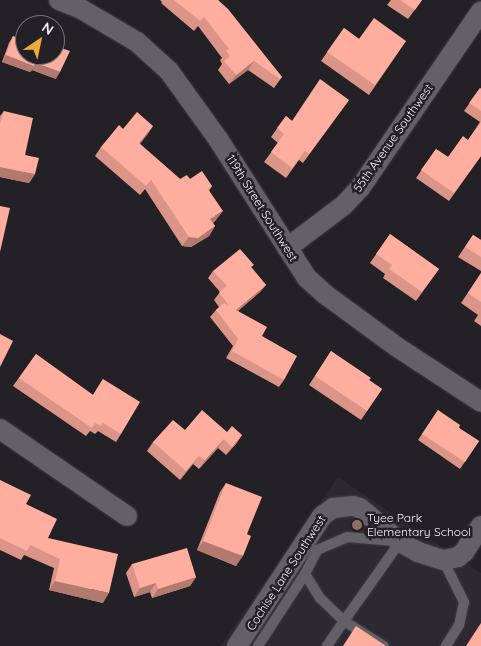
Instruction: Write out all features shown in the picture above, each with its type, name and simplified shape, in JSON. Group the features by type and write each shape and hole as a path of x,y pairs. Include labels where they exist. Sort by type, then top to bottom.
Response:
{"street":[{"name":"119th Street Southwest","path":"59,0 81,9 137,42 169,72 218,139 306,278 397,347 481,402"},
{"name":"55th Avenue Southwest","path":"287,248 344,205 360,188 481,10"},
{"path":"0,429 127,516"},
{"name":"Cochise Lane Southwest","path":"237,646 327,511 339,506 360,508 400,542 418,552 443,560"},
{"path":"443,560 458,557 481,526"}],"lane":[{"path":"258,646 306,574 317,550 347,537 400,542 328,646"},
{"path":"443,560 464,602 459,625 446,646"},
{"path":"306,574 320,598 344,621 384,646"}],"shaded area":[{"name":"Tyee Park Elementary School","path":"338,477 481,573 481,646 220,646"}],"building":[{"path":"174,0 218,0 228,9 282,77 280,79 254,61 236,75 224,61 230,56 226,51 229,49 204,17 200,21"},
{"path":"400,0 422,0 415,10"},
{"path":"374,18 406,41 375,85 327,52 344,28 359,39"},
{"path":"13,36 15,37 15,59 6,55"},
{"path":"65,49 70,51 65,62"},
{"path":"41,65 63,65 60,72"},
{"path":"320,79 349,100 309,154 305,151 292,168 271,152 284,134 277,128 286,116 292,121"},
{"path":"481,89 481,111 469,103"},
{"path":"4,111 33,118 25,155 39,158 35,174 0,167 0,124"},
{"path":"137,112 153,126 139,143 180,179 187,175 190,179 202,171 212,186 208,189 223,211 210,219 215,226 198,238 189,237 151,180 146,186 101,147 119,125 123,129"},
{"path":"481,122 481,156 454,193 421,170 436,149 448,157 463,136 468,140"},
{"path":"0,206 10,208 0,252"},
{"path":"390,234 439,269 422,292 389,269 392,265 376,254"},
{"path":"473,235 481,240 481,257 465,247"},
{"path":"240,249 254,265 251,267 266,285 236,310 267,327 262,336 297,356 284,380 232,351 238,339 216,310 224,303 229,306 219,292 227,286 213,271"},
{"path":"481,273 481,302 468,293"},
{"path":"0,334 13,341 0,367"},
{"path":"331,351 371,378 369,380 382,389 367,411 315,376"},
{"path":"36,354 93,395 103,379 140,402 121,434 103,423 101,426 95,423 92,428 19,378"},
{"path":"202,410 227,432 232,426 242,435 232,447 224,439 205,460 199,456 186,471 153,442 173,420 185,430"},
{"path":"438,410 460,425 459,428 479,441 465,462 422,434"},
{"path":"0,480 31,495 26,504 57,519 48,538 118,554 109,593 55,581 60,559 30,545 27,551 0,538"},
{"path":"226,483 262,497 247,534 251,536 243,556 203,541"},
{"path":"187,548 196,577 158,589 156,583 140,588 132,564"},
{"path":"481,623 481,646 466,646"},
{"path":"356,626 386,646 343,646"}],"place":[{"name":"Tyee Park Elementary School","path":"357,525"}]}
